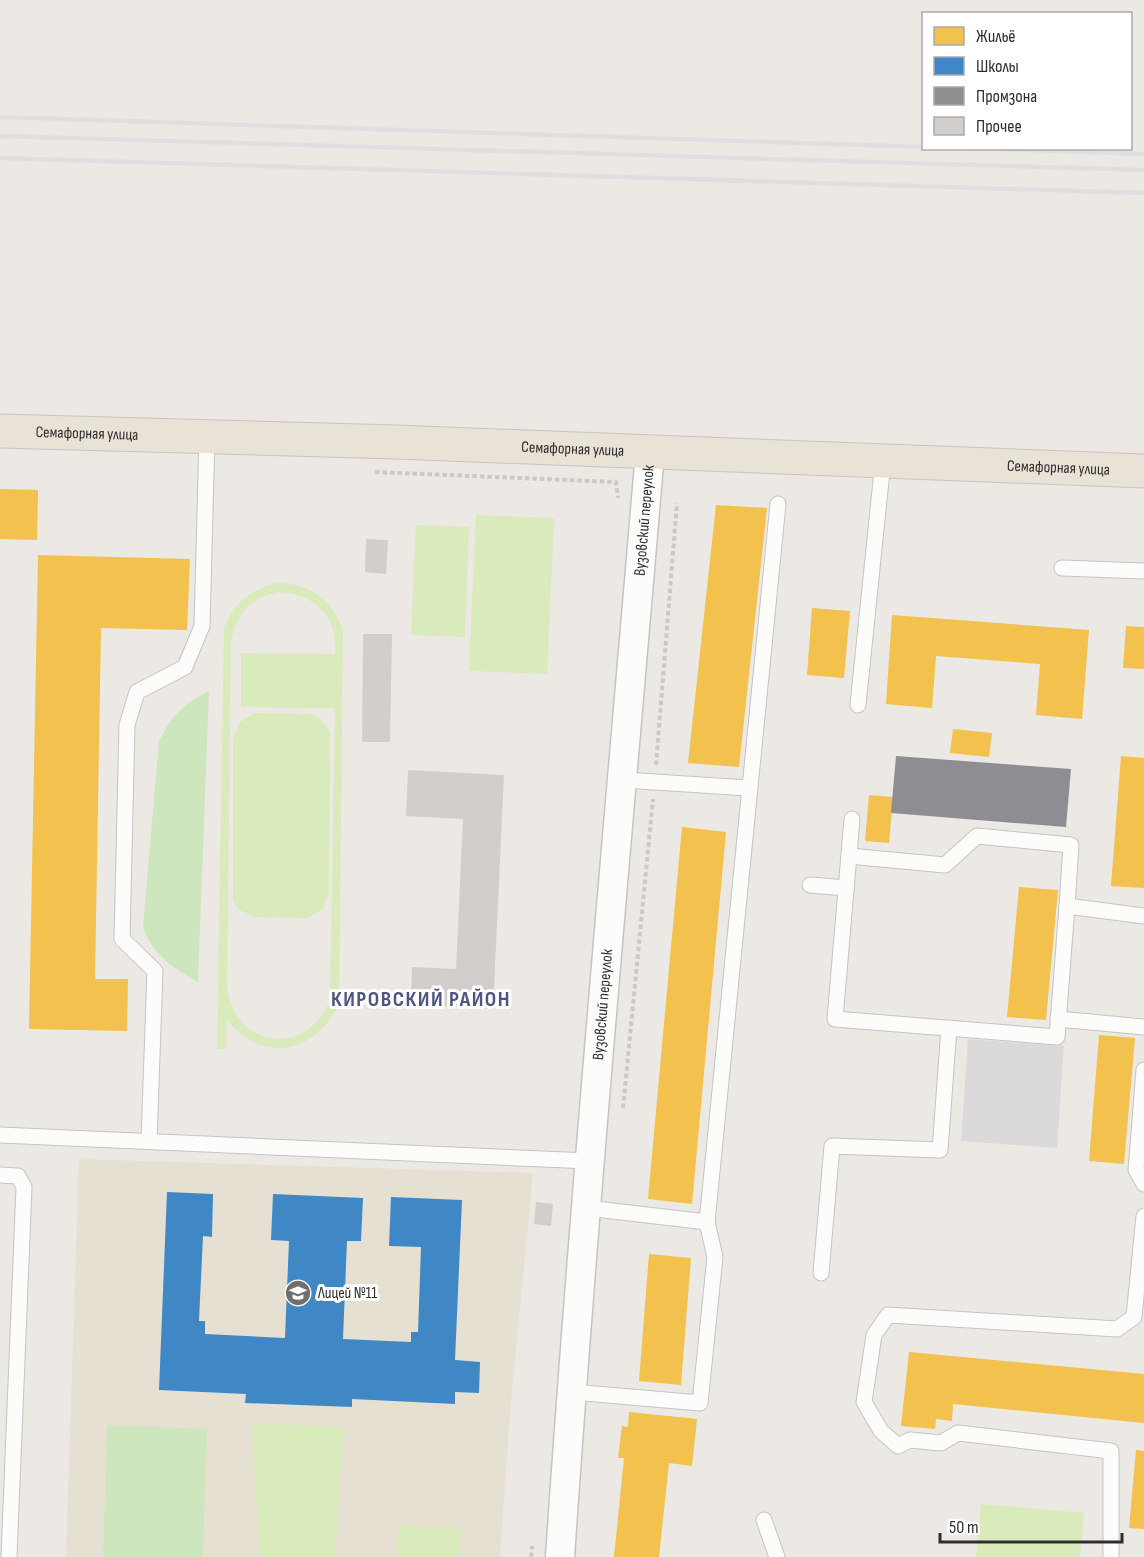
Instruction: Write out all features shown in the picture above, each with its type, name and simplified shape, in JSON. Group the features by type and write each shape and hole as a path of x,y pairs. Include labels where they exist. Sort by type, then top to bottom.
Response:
{"highway":[{"name":"Семафорная улица","path":"0,431 207,436 1144,471"}],"street":[{"name":"Вузовский переулок","path":"560,1557 589,1161 624,780 650,452"}],"lane":[{"path":"148,1141 155,971 122,939 128,726 137,692 185,667 202,626 207,436"},
{"path":"858,705 883,461"},
{"path":"573,1392 700,1403 715,1257 707,1222 748,788 778,504"},
{"path":"1062,568 1144,571"},
{"path":"624,780 748,788"},
{"path":"849,856 945,865 977,836 1071,845 1057,1037 835,1019 852,819"},
{"path":"810,885 846,888"},
{"path":"1067,906 1144,916"},
{"path":"1058,1019 1144,1027"},
{"path":"821,1273 832,1146 940,1150 949,1028"},
{"path":"1144,1070 1137,1170 1144,1184"},
{"path":"0,1135 589,1161"},
{"path":"0,1175 18,1176 24,1187 9,1557"},
{"path":"587,1208 707,1222"},
{"path":"1111,1557 1111,1451 958,1433 941,1443 910,1440 898,1446 881,1431 864,1402 874,1335 888,1315 1117,1329 1134,1317 1143,1247 1144,1216"},
{"path":"764,1520 777,1557"}],"path":[{"path":"365,472 616,482 618,498"},
{"path":"622,1120 654,782 677,503"}],"shaded area":[{"path":"968,1039 1064,1046 1057,1148 961,1141"},
{"name":"Лицей №11","path":"79,1159 533,1173 510,1412 500,1557 66,1557"}],"green space":[{"path":"476,515 554,518 547,674 469,671"},
{"path":"416,525 469,527 465,637 411,635"},
{"path":"277,583 300,586 318,595 332,609 343,630 339,1002 330,1020 317,1033 303,1042 288,1047 272,1048 256,1043 241,1034 227,1019 226,1049 217,1049 224,628 233,611 244,598 259,589","holes":["278,592 291,593 313,602 328,618 333,629 335,654 241,653 241,707 335,708 330,1000 319,1019 305,1031 289,1038 272,1038 256,1033 242,1023 232,1007 227,986 231,644 240,616 252,603"]},
{"path":"209,691 198,982 164,960 152,945 143,926 159,741 179,711"},
{"path":"255,713 310,714 318,717 330,731 329,892 323,909 307,918 253,917 237,908 233,900 233,738 240,722"},
{"path":"252,1423 344,1427 335,1557 260,1557"},
{"path":"107,1425 207,1429 203,1557 103,1557"},
{"path":"981,1504 1084,1513 1080,1557 976,1557"},
{"path":"399,1525 461,1529 459,1557 397,1557"}],"building: Жильё":[{"path":"0,489 38,490 37,540 0,539"},
{"path":"716,505 767,508 739,767 688,763"},
{"path":"38,555 190,559 187,630 101,628 95,979 128,979 127,1031 29,1029"},
{"path":"812,608 850,611 844,678 807,675"},
{"path":"892,615 1089,630 1082,719 1036,715 1040,664 936,656 932,708 886,704"},
{"path":"1126,626 1144,627 1144,669 1123,668"},
{"path":"953,729 992,733 989,757 950,753"},
{"path":"1121,756 1144,758 1144,888 1111,886"},
{"path":"869,795 893,797 889,843 865,841"},
{"path":"682,827 726,832 692,1204 648,1199"},
{"path":"1019,887 1058,890 1046,1020 1007,1017"},
{"path":"1099,1035 1135,1038 1124,1164 1089,1161"},
{"path":"649,1254 691,1258 681,1385 639,1381"},
{"path":"909,1352 1144,1374 1144,1423 953,1404 952,1421 936,1419 935,1429 901,1426"},
{"path":"629,1412 697,1419 692,1466 669,1463 659,1557 614,1557 624,1458 618,1458 622,1426 628,1427"},
{"path":"1136,1450 1144,1451 1144,1529 1129,1528"}],"building: Школы":[{"path":"167,1192 213,1194 212,1237 203,1236 199,1321 205,1321 205,1334 285,1338 289,1241 271,1240 273,1194 363,1198 361,1241 347,1241 343,1339 411,1342 411,1332 418,1332 421,1247 389,1246 391,1197 462,1200 455,1360 480,1362 479,1393 455,1392 455,1404 352,1399 352,1407 245,1403 246,1394 159,1390"}],"building: Промзона":[{"path":"896,756 1071,769 1066,827 891,813"}],"building: Прочее":[{"path":"366,539 388,540 386,574 365,572"},
{"path":"363,634 392,634 390,742 362,742"},
{"path":"408,770 504,775 493,1009 411,1004 412,967 456,969 463,819 406,816"},
{"path":"536,1202 553,1204 551,1226 534,1224"}],"railway":[{"path":"0,117 922,147"},
{"path":"0,136 1144,170"},
{"path":"1030,150 1144,154"},
{"path":"0,158 1144,193"}],"place":[{"name":"Лицей №11","path":"298,1293"}],"district":[{"name":"КИРОВСКИЙ РАЙОН","path":"421,999"}]}
